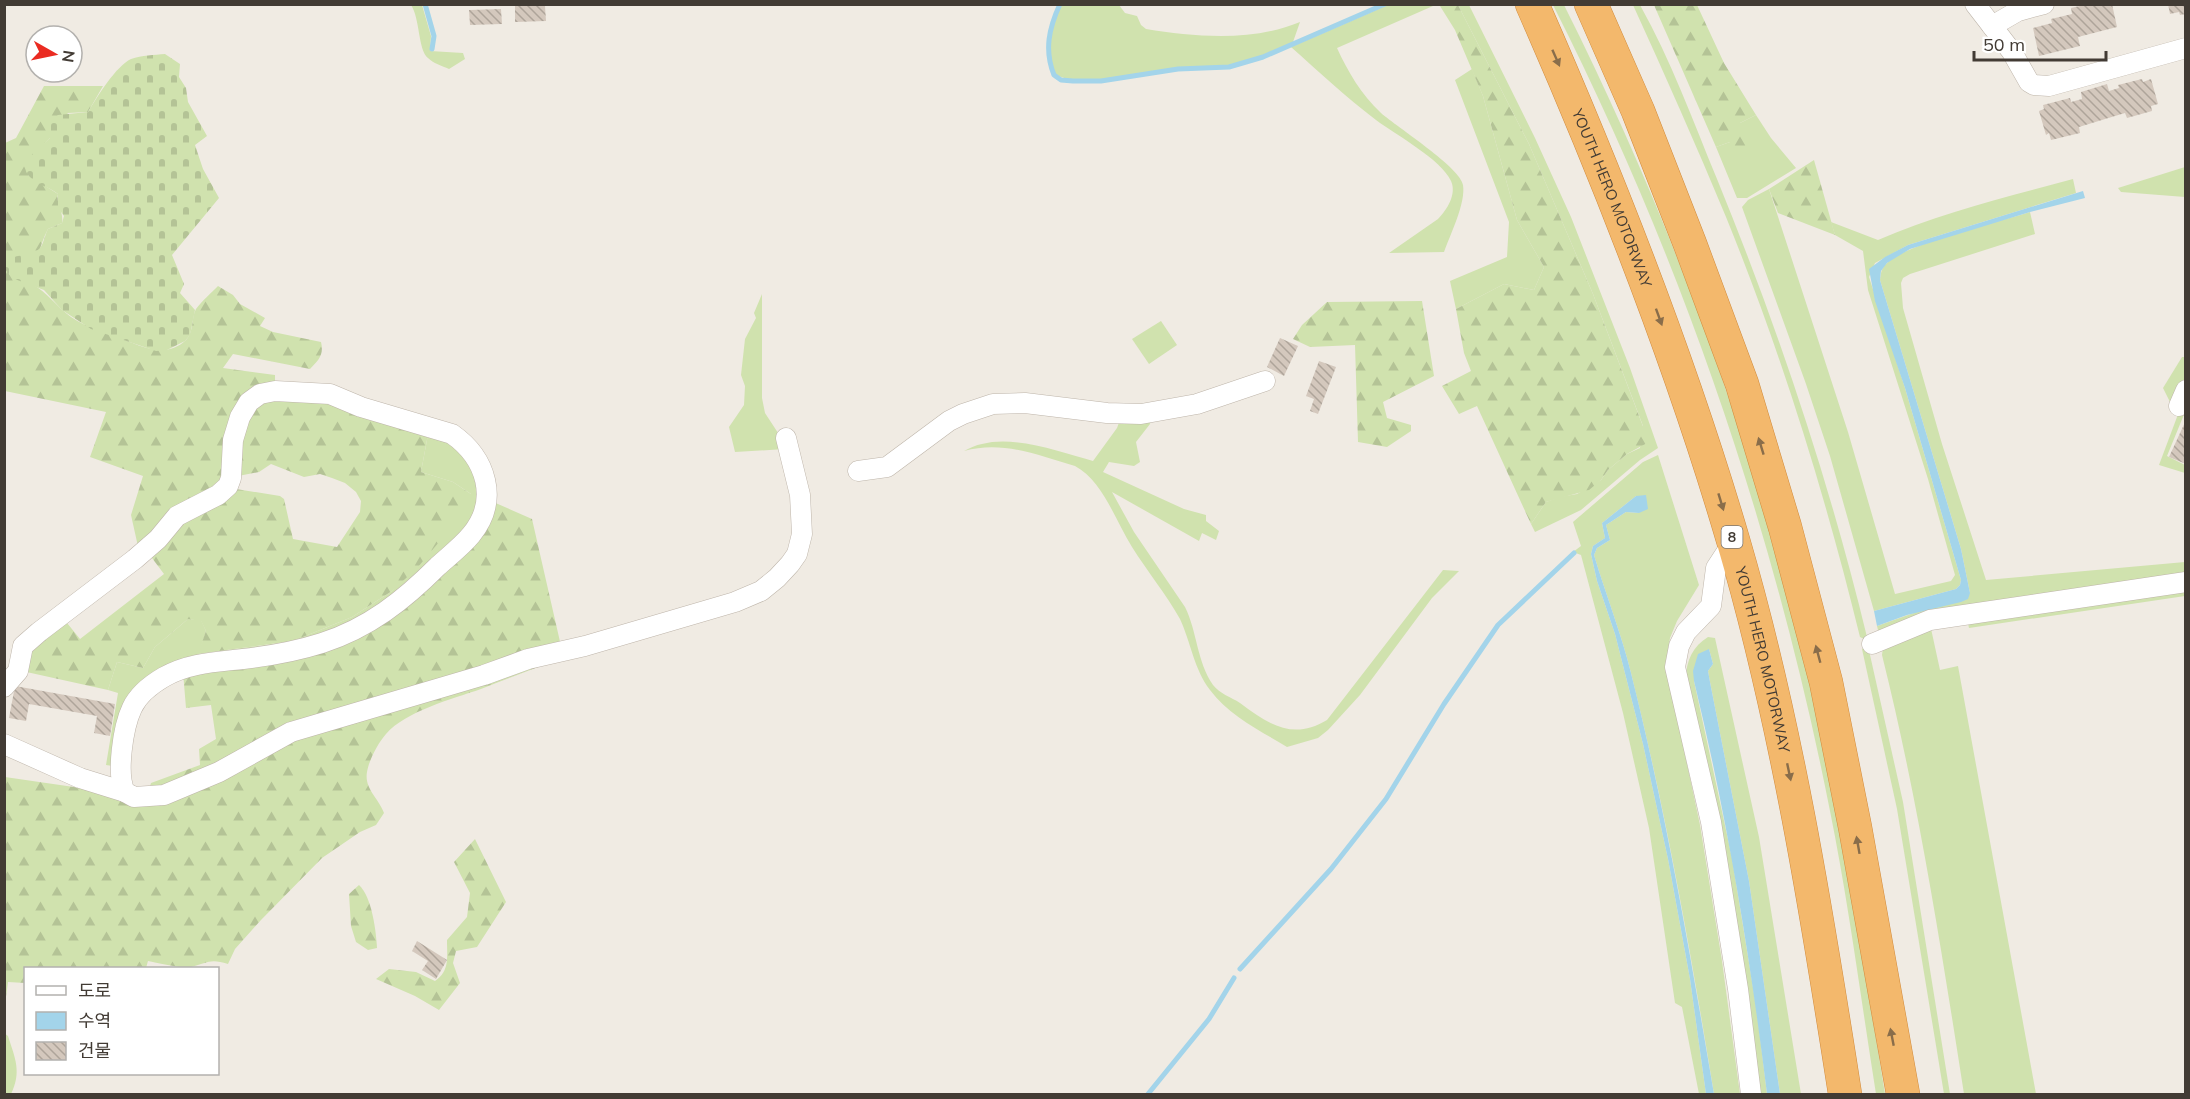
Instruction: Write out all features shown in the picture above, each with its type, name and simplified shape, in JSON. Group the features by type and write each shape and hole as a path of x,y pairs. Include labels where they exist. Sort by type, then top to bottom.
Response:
{"highway":[{"name":"YOUTH HERO MOTORWAY","path":"1532,4 1588,132 1640,264 1690,401 1733,542 1773,694 1802,837 1845,1095"},
{"path":"1591,4 1638,111 1742,384 1785,527 1826,682 1855,827 1903,1095"}],"street":[{"path":"1975,4 2012,52 2029,82 2040,86 2049,86 2186,48"},
{"path":"1992,26 2018,11 2044,4"},
{"path":"858,471 887,467 949,421 993,404 1025,403 1107,413 1141,414 1197,404 1265,381"},
{"path":"4,687 18,671 23,646 135,559 158,539 177,516 218,495 228,486 231,478 233,440 240,417 249,402 260,394 275,391 330,394 452,434 463,441 482,468 487,483 487,501 481,519 471,535 398,603 344,635 294,651 208,662 182,668 154,683 132,708 121,764 121,784 124,792"},
{"path":"4,744 80,778 134,796 164,795 219,771 291,732 484,675 528,659 585,646 735,602 761,591 777,578 797,554 802,534 800,495 786,438"},
{"path":"1733,542 1716,568 1711,606 1686,632 1679,646 1675,667 1711,822 1738,989 1751,1095"},
{"path":"1872,644 1930,621 2186,582"}],"green space":[{"path":"411,5 422,5 431,36 430,51 463,53 465,59 449,69 428,58 422,48"},
{"path":"1061,5 1119,5 1125,13 1137,16 1141,25 1146,29 1204,36 1263,33 1300,22 1293,42 1245,62 1223,67 1178,68 1082,81 1067,79 1055,74 1052,65 1050,39"},
{"path":"1388,5 1450,5 1433,6 1337,48 1356,82 1374,106 1440,158 1460,178 1463,185 1462,201 1444,252 1389,253 1438,219 1445,211 1453,191 1453,186 1446,173 1428,156 1376,120 1291,47"},
{"path":"1458,5 1469,5 1535,138 1571,217 1630,368 1658,448 1640,460 1581,510 1535,532 1531,524 1546,502 1577,494 1601,480 1608,470 1627,454 1640,448 1643,426 1593,294 1529,144"},
{"path":"1458,5 1529,144 1593,294 1647,437 1647,443 1627,454 1589,490 1546,502 1531,524 1477,406 1459,414 1442,386 1471,371 1464,353 1456,309 1504,284 1534,290 1544,267 1517,220 1483,96 1455,30 1440,6"},
{"path":"1553,5 1564,5 1644,178 1714,355 1772,536 1798,628 1823,736 1885,1094 1876,1094 1843,882 1808,707 1782,603 1752,500 1683,298 1600,101"},
{"path":"1633,5 1640,5 1672,69 1761,291 1819,462 1867,637 1864,639 1860,637 1817,477 1765,319 1715,190"},
{"path":"1654,5 1697,5 1724,63 1756,115 1740,123 1748,148 1740,154 1730,142 1716,147"},
{"path":"165,54 180,64 179,77 186,88 188,102 207,136 195,145 203,169 219,198 172,255 184,284 180,293 195,310 190,335 185,341 167,350 156,351 91,329 62,310 44,290 12,278 5,269 7,260 37,251 48,229 62,223 64,216 58,208 58,194 35,181 26,171 28,160 50,138 49,123 58,115 88,112 113,75 131,59"},
{"path":"1472,69 1483,96 1517,220 1544,267 1534,290 1504,284 1456,309 1450,281 1507,257 1509,222 1455,80"},
{"path":"44,86 103,86 88,112 68,113 41,147 28,175 58,194 62,219 62,223 48,229 45,235 32,284 77,320 94,329 152,349 169,349 186,340 189,337 196,309 218,286 233,295 240,304 265,318 260,326 273,332 321,342 320,357 310,369 233,354 223,368 275,375 275,387 258,390 227,477 139,551 131,515 143,476 90,457 106,412 5,391 5,143 16,138"},
{"path":"1756,115 1771,138 1796,168 1747,198 1737,198 1716,147 1730,142 1740,123"},
{"path":"1814,160 1835,235 1778,213 1769,189"},
{"path":"2185,167 2185,197 2121,192 2118,188"},
{"path":"2073,179 2076,193 1908,245 1875,263 1869,277 1905,388 1961,580 1956,589 1874,611 1830,456 1742,207 1748,200 1769,189 1848,432 1895,594 1951,581 1955,575 1928,479 1868,290 1863,251 1835,235 1831,222 1878,240 1950,214"},
{"path":"2030,212 2035,234 1910,274 1903,278 1901,283 1903,308 1942,444 1986,580 2185,562 2185,576 1879,634 1877,626 1970,593 1961,549 1880,280 1883,268 1897,256 1913,248"},
{"path":"762,294 762,398 765,413 782,439 785,449 735,452 729,427 744,405 745,386 741,375 745,339 756,318 754,313"},
{"path":"1422,301 1434,376 1383,402 1387,418 1411,425 1411,431 1387,447 1358,442 1355,345 1310,347 1293,339 1302,325 1327,302"},
{"path":"1161,321 1177,345 1149,364 1132,339"},
{"path":"2182,357 2185,357 2185,378 2172,406 2163,388"},
{"path":"311,395 429,429 421,472 453,482 471,494 471,504 418,567 392,591 352,617 293,641 198,654 206,631 201,621 188,619 155,647 143,668 117,662 108,690 22,671 26,651 63,618 80,639 164,574 149,554 167,533 230,488 280,496 284,499 293,539 337,547 360,512 361,501 356,492 345,483 320,474 304,477 271,464 259,472 233,477 250,402"},
{"path":"2180,409 2185,412 2167,456 2185,465 2185,473 2159,465"},
{"path":"1153,414 1150,424 1136,442 1140,462 1134,466 1109,462 1103,472 1184,509 1206,515 1206,521 1219,531 1216,540 1202,533 1199,541 1112,492 1134,532 1185,607 1200,657 1213,685 1271,723 1281,727 1303,729 1327,720 1443,570 1459,571 1432,598 1360,695 1318,738 1287,747 1226,708 1210,690 1196,665 1180,619 1132,547 1101,491 1085,473 1075,466 1020,450 992,447 964,451 980,444 1023,443 1093,461 1117,428 1121,417"},
{"path":"429,429 472,453 480,519 368,620 243,658 141,693 119,767 106,765 118,693 108,690 117,662 143,668 155,647 188,619 201,620 206,631 199,654 293,641 352,617 392,591 471,494 453,482 421,472"},
{"path":"1658,455 1699,585 1677,621 1670,638 1666,665 1700,825 1740,1094 1714,1094 1687,935 1656,778 1627,658 1594,555 1597,548 1610,540 1606,525 1626,512 1639,513 1646,496 1636,496 1602,523 1605,538 1593,546 1591,554 1597,581 1615,634 1643,744 1668,859 1690,979 1706,1094 1699,1094 1682,1007 1675,1003 1649,828 1623,713 1581,555 1573,552 1581,546 1573,522 1643,462"},
{"path":"491,501 532,519 561,646 148,793 151,783 200,765 199,749 216,739 211,705 186,708 183,672 371,625"},
{"path":"2185,587 2185,596 1969,628 1967,619"},
{"path":"1930,624 1940,670 1958,666 2036,1094 1964,1094 1918,818 1882,655 1883,647"},
{"path":"1708,637 1715,638 1759,837 1801,1094 1780,1094 1749,881 1708,671 1713,664 1709,649 1694,681 1732,858 1757,1012 1767,1094 1759,1094 1686,678 1691,654"},
{"path":"1868,646 1903,802 1950,1094 1944,1094 1897,809 1862,649"},
{"path":"559,659 417,712 386,734 377,747 367,772 370,788 384,813 376,825 360,832 322,858 235,949 228,964 213,961 187,967 148,961 146,967 24,967 24,983 8,982 5,1004 5,777 122,794 131,798 292,734"},
{"path":"475,839 506,902 477,947 456,951 453,963 460,983 439,1010 415,996 376,979 389,969 416,972 435,981 443,973 447,963 447,940 467,917 470,893 454,862"},
{"path":"359,885 370,906 376,933 377,948 368,950 356,942 351,926 349,894"},
{"path":"4,1033 8,1036 13,1051 17,1072 11,1094 5,1094"}],"water":[{"path":"2083,191 2085,198 2030,212 1910,249 1887,263 1881,271 1880,280 1961,549 1970,593 1968,599 1961,602 1907,615 1877,626 1874,611 1956,589 1961,580 1905,388 1875,301 1869,269 1885,257 1908,245"},
{"path":"1646,495 1648,509 1639,513 1626,512 1606,525 1610,540 1597,548 1594,555 1627,658 1644,725 1686,935 1714,1094 1706,1094 1690,979 1668,859 1643,744 1615,634 1597,581 1591,554 1593,546 1605,538 1602,523 1636,496"},
{"path":"1709,649 1713,664 1708,671 1749,881 1780,1094 1767,1094 1736,886 1717,783 1694,681 1693,671 1698,654"}],"building":[{"path":"2088,4 2112,4 2117,27 2078,37 2080,46 2039,56 2033,28 2052,23 2051,19 2072,14 2071,8"},
{"path":"2168,4 2186,4 2186,14 2180,15 2179,12 2170,14"},
{"path":"515,6 545,6 546,21 515,22"},
{"path":"501,9 502,24 470,25 469,10"},
{"path":"2142,79 2143,82 2151,79 2158,104 2151,106 2152,111 2127,118 2125,113 2079,127 2080,133 2051,140 2049,133 2046,135 2039,111 2044,109 2043,105 2070,98 2071,102 2082,99 2081,92 2107,84 2109,91 2119,88 2118,85"},
{"path":"1280,338 1298,346 1284,376 1267,367"},
{"path":"1319,361 1336,367 1318,414 1310,411 1314,399 1306,396"},
{"path":"2186,420 2186,464 2169,457"},
{"path":"15,686 115,704 110,736 94,733 97,716 29,704 26,721 9,718"},
{"path":"417,941 447,960 436,979 422,970 428,961 412,951"}],"waterway":[{"path":"425,4 434,36 432,49"},
{"path":"1060,4 1049,39 1049,57 1054,75 1061,80 1073,81 1101,81 1178,69 1229,67 1263,57 1385,4"},
{"path":"1240,969 1331,869 1386,799 1444,704 1498,625 1574,553"},
{"path":"1148,1094 1209,1019 1234,978"}]}
